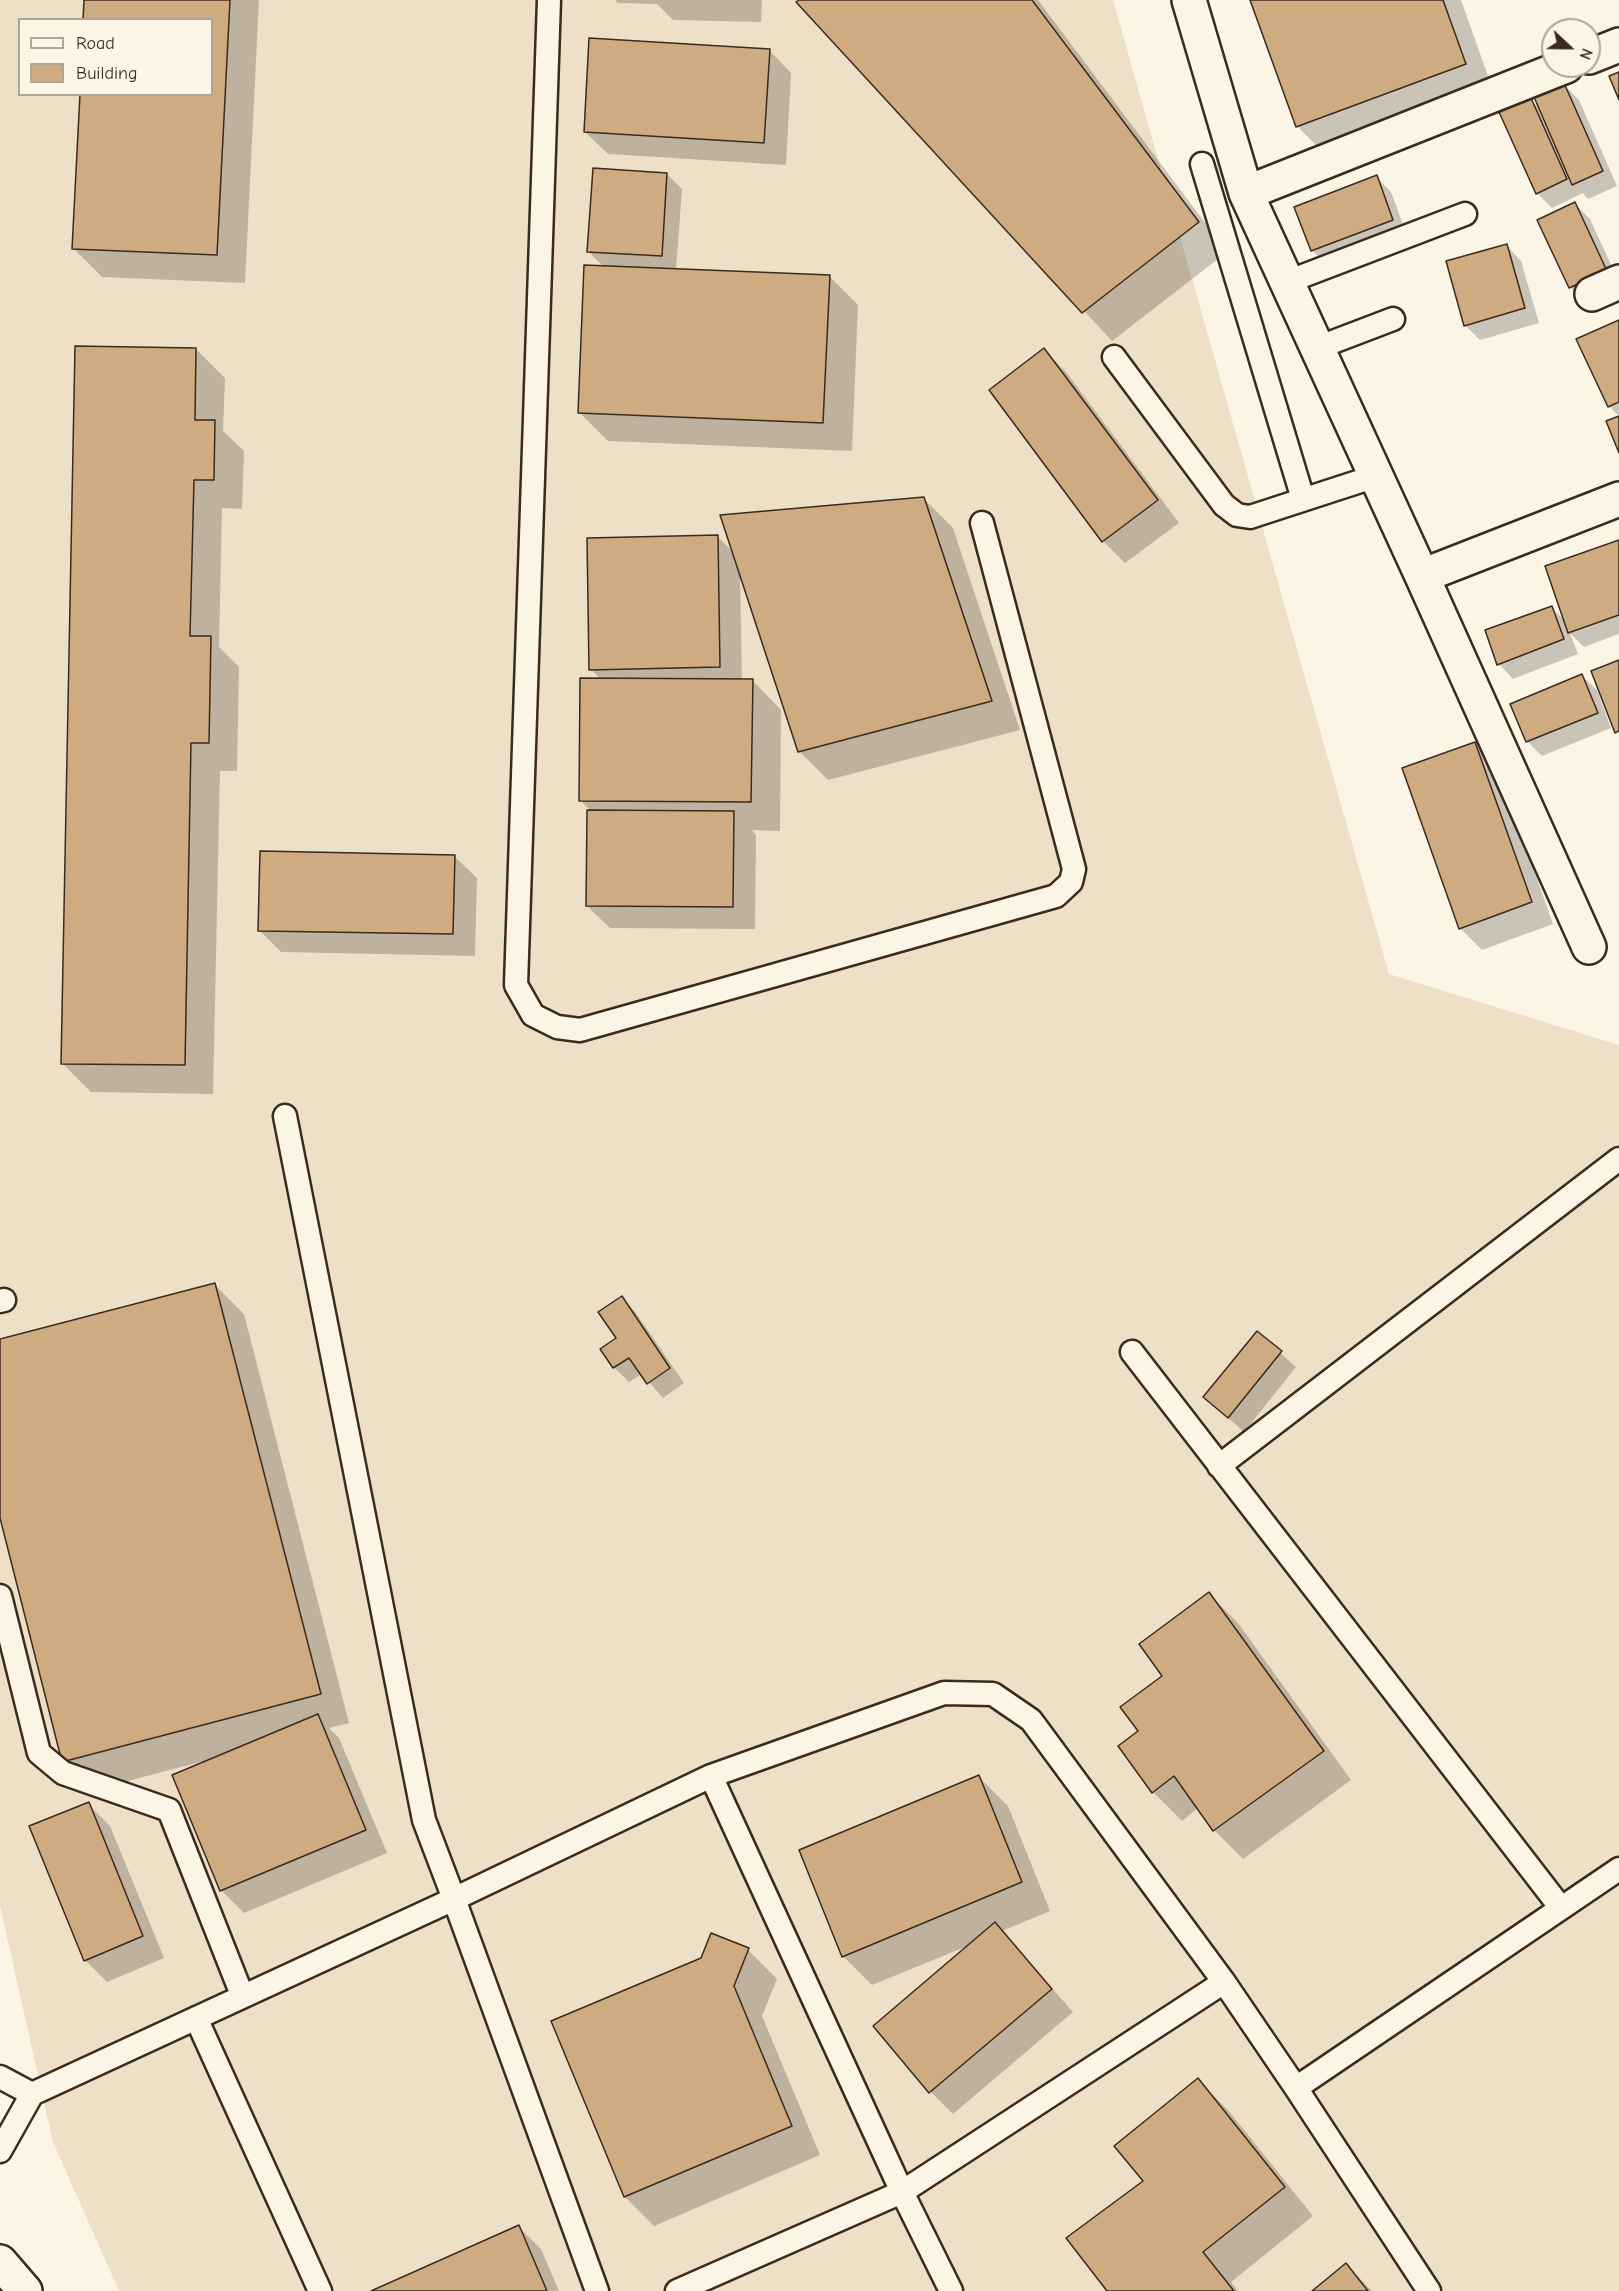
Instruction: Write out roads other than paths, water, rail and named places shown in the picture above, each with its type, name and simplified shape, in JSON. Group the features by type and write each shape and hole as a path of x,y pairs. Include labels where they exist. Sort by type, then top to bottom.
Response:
{"street":[{"path":"1189,0 1246,193 1589,947"},
{"path":"1601,52 1619,45"},
{"path":"1246,193 1541,76"},
{"path":"1422,576 1619,499"},
{"path":"0,2262 25,2291"}],"lane":[{"path":"549,0 516,985 534,1015 557,1027 580,1030 1056,896 1071,882 1074,869 982,522"},
{"path":"1202,164 1303,499"},
{"path":"1287,282 1465,214"},
{"path":"1317,348 1393,319"},
{"path":"1114,357 1224,505 1237,515 1250,517 1376,476"},
{"path":"285,1116 424,1820 597,2291"},
{"path":"1220,1466 1619,1159"},
{"path":"1132,1352 1561,1908"},
{"path":"0,1596 39,1753 63,1773 169,1810 242,1995"},
{"path":"0,2151 32,2094 454,1899 711,1776 944,1693 993,1694 1031,1720 1224,1982 1429,2291"},
{"path":"711,1776 902,2192 951,2291"},
{"path":"1296,2088 1619,1869"},
{"path":"677,2291 902,2192 1224,1982"},
{"path":"195,2018 320,2291"},
{"path":"0,2077 32,2094"}]}
